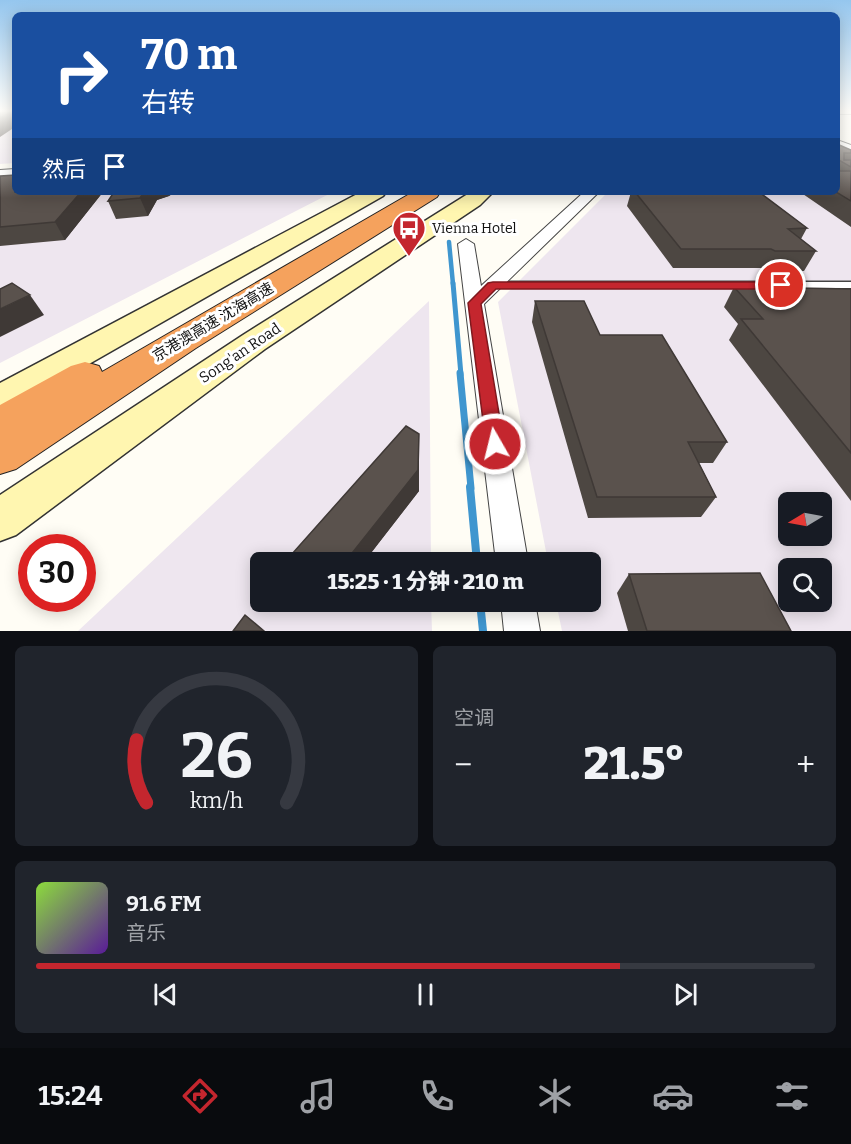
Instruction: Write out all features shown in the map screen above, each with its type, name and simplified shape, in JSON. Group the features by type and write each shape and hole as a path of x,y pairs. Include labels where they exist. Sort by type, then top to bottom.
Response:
{"highway":[{"name":"京港澳高速 沈海高速","path":"0,426 395,195"},
{"name":"京港澳高速 沈海高速","path":"0,455 184,340 424,195"}],"main road":[{"path":"0,399 371,195"},
{"name":"Song'an Road","path":"0,520 254,342 479,195"}],"street":[{"path":"474,303 589,195"},
{"path":"466,244 511,552"},
{"path":"519,612 522,631"}],"lane":[{"path":"493,285 851,285"}],"shaded area":[{"path":"0,139 12,139 12,163 0,164"},
{"path":"851,158 851,631 562,631 558,612 601,612 601,552 546,552 498,302 605,195 840,195 840,185"},
{"path":"0,185 12,191 12,195 327,195 0,363"},
{"path":"429,301 431,552 250,552 250,612 431,612 432,631 78,631"}],"building":[{"path":"840,145 851,150 851,153 844,153 844,160 851,160 851,167 840,161"},
{"path":"840,171 851,171 851,201 840,194"},
{"path":"12,175 12,195 78,195 55,222 0,227 0,176"},
{"path":"112,195 142,195 140,198 108,201"},
{"path":"637,195 763,195 807,228 788,229 816,251 775,251 771,249 681,249"},
{"path":"12,283 30,295 0,309 0,289"},
{"path":"734,287 851,289 851,453 741,319 763,319"},
{"path":"535,301 584,301 600,335 662,335 727,442 688,442 716,497 597,497"},
{"path":"406,426 419,434 418,470 353,552 294,552"},
{"path":"760,573 778,607 778,612 781,612 791,631 647,631 629,574"},
{"path":"245,615 264,631 233,631"}],"waterway":[{"path":"449,242 453,284"},
{"path":"453,283 461,375"},
{"path":"460,373 471,488"},
{"path":"470,487 476,552"},
{"path":"481,612 483,631"}],"place":[{"name":"Vienna Hotel","path":"409,257"}],"route":[{"path":"495,444 474,303 493,285 513,287 781,285"}]}
